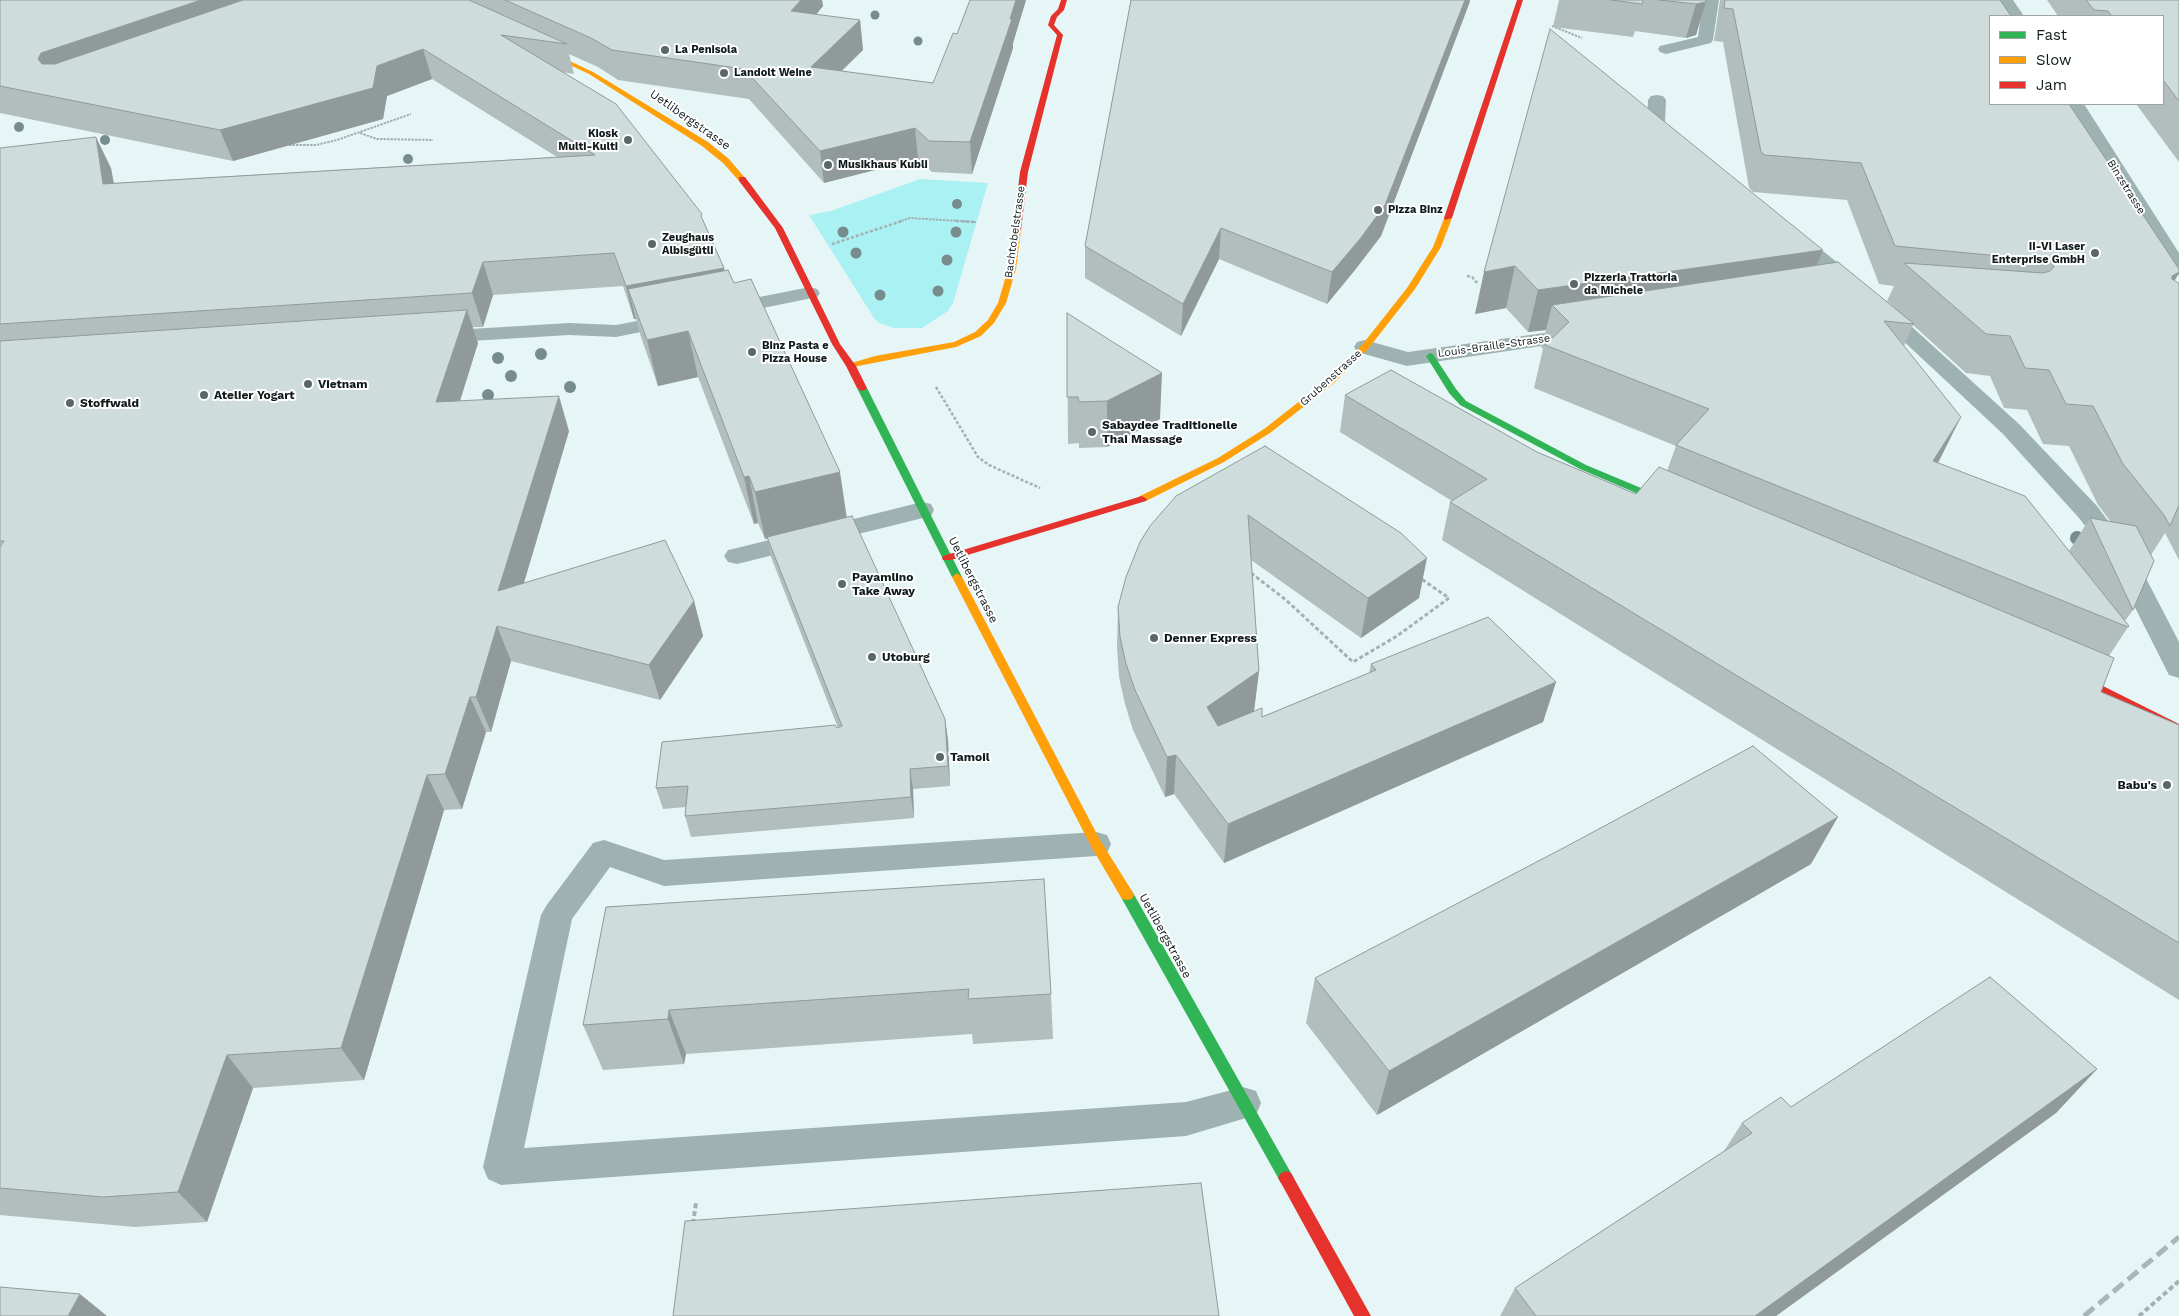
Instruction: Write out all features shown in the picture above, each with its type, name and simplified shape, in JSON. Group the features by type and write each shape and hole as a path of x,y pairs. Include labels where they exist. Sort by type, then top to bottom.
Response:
{"street":[{"name":"Bachtobelstrasse","path":"851,366 878,358 956,344 978,334 991,321 1002,303 1012,269 1024,172 1060,36 1051,25 1054,16 1061,10 1064,0"},
{"name":"Grubenstrasse","path":"947,558 1145,498 1221,460 1268,431 1331,381 1365,347 1411,289 1444,230 1520,0"},
{"path":"1666,49 1705,40 1711,0"},
{"path":"2005,0 2015,15"},
{"name":"Uetlibergstrasse","path":"527,43 591,74 635,99 705,144 726,161 758,198 778,228 836,344 851,366 922,510 1096,844 1144,924 1242,1103 1363,1316"},
{"path":"1657,100 1656,126 1686,151"},
{"name":"Binzstrasse","path":"2076,105 2179,269"},
{"path":"1778,224 1861,291 2011,429 2088,512 2122,556 2179,668"},
{"path":"1832,295 1861,291 1890,293"},
{"path":"421,338 569,329 616,331 810,293"},
{"name":"Louis-Braille-Strasse","path":"1365,347 1407,359 1600,331"},
{"path":"1430,356 1452,390 1463,403 1525,438 1583,467 1684,509"},
{"path":"736,556 922,510"},
{"path":"2056,668 2121,698 2179,729"},
{"path":"1096,844 664,873 604,852 557,915 501,1167 1186,1119 1242,1103"}],"path":[{"path":"1550,25 1582,38"},
{"path":"283,144 316,145 411,114"},
{"path":"360,132 377,138 433,140"},
{"path":"830,244 910,218 982,222"},
{"path":"902,354 921,368 934,383 978,457 989,465 1045,490"},
{"path":"1248,570 1286,600 1353,662 1398,636 1449,598 1416,576"},
{"path":"693,1230 702,1153"},
{"path":"2139,1316 2179,1281"}],"shaded area":[{"path":"920,179 988,183 953,303 948,311 922,328 894,328 879,323 874,318 809,215 831,211"}],"building":[{"path":"0,0 201,0 41,53 38,59 42,64 55,64 243,0 469,0 567,44 501,35 616,104 702,214 701,216 724,268 626,286 614,253 483,262 472,293 0,324 0,148 96,137 103,184 595,155 423,49 377,66 373,88 220,130 0,86"},
{"path":"505,0 801,0 791,11 860,20 811,67 933,83 953,33 957,34 970,0 1016,0 1010,19 1012,19 970,142 929,141 915,128 820,151 744,69 612,50 591,38"},
{"path":"1131,0 1465,0 1385,205 1332,272 1221,228 1183,304 1085,246"},
{"path":"1611,0 1643,0 1642,4"},
{"path":"1659,0 1706,0 1706,2 1696,4"},
{"path":"1725,0 2000,0 2010,15 1989,15 1989,105 2070,105 2179,269 2179,272 2172,276 2172,279 2179,283 2179,505 2170,526 2164,515 2123,464 2093,406 2066,404 2049,370 2025,368 2010,336 1986,334 1904,263 2043,273 2050,271 2054,267 2051,261 1895,246 1861,163 1765,155 1761,152 1733,9 1724,8"},
{"path":"2086,0 2179,0 2179,101 2164,81 2164,15 2111,15 2108,11 2094,10"},
{"path":"1550,29 1823,250 1538,290 1515,266 1484,272"},
{"path":"1838,262 1914,324 1884,321 1961,417 1933,461 2025,496 2128,627 1676,445 1709,409 1545,345 1569,322 1552,305"},
{"path":"728,270 734,283 751,279 840,472 755,492 749,476 744,477 688,331 647,340 628,289"},
{"path":"467,310 436,402 559,396 498,591 665,540 694,601 649,665 497,626 476,697 470,697 445,774 427,775 341,1048 227,1055 178,1192 103,1197 0,1188 0,547 4,541 0,541 0,341"},
{"path":"1067,313 1162,373 1107,401 1079,402 1078,397 1067,397"},
{"path":"1391,370 1537,452 1636,494 1659,467 2114,658 2101,692 2179,725 2179,943 1450,502 1487,479 1345,395"},
{"path":"1265,446 1401,533 1427,558 1368,598 1248,515 1259,671 1207,707 1218,726 1262,708 1262,717 1376,670 1371,664 1488,617 1556,682 1228,824 1176,755 1167,757 1135,690 1126,664 1120,637 1118,607 1126,577 1140,542 1150,526 1176,496"},
{"path":"852,516 945,719 948,766 910,769 911,797 685,816 688,786 656,788 662,742 835,725 837,728 842,726 767,537"},
{"path":"2090,518 2136,526 2154,561 2133,610"},
{"path":"1753,746 1838,817 1389,1071 1315,978 1569,845"},
{"path":"1044,879 1051,994 968,999 969,989 669,1010 668,1019 583,1025 606,907"},
{"path":"1990,977 2097,1069 1755,1316 1536,1316 1515,1288 1752,1133 1742,1123 1781,1097 1791,1107"},
{"path":"1201,1183 1219,1316 673,1316 685,1221"},
{"path":"0,1287 80,1294 68,1316 0,1316"}],"railway":[{"path":"2084,1316 2179,1237"}],"traffic: fast":[{"path":"1430,356 1452,391 1463,403 1583,467 1673,505"},
{"path":"862,388 957,577"},
{"path":"1127,895 1286,1178"}],"traffic: slow":[{"path":"538,48 591,73 705,144 726,161 742,179"},
{"path":"1142,499 1221,460 1267,431 1331,381 1365,347 1411,289 1437,247 1448,218"},
{"path":"851,366 878,358 956,344 978,334 991,321 1002,303 1012,269 1017,230"},
{"path":"957,577 1096,844 1127,895"}],"traffic: jam":[{"path":"1017,230 1024,172 1060,35 1051,25 1054,16 1061,10 1064,0"},
{"path":"1448,218 1520,0"},
{"path":"742,179 779,228 836,344 851,366 862,388"},
{"path":"947,558 1142,499"},
{"path":"2069,673 2179,729"},
{"path":"1286,1178 1363,1316"}],"place":[{"name":"La Penisola","path":"665,50"},
{"name":"Landolt Weine","path":"724,73"},
{"name":"Kiosk Multi-Kulti","path":"628,140"},
{"name":"Musikhaus Kubli","path":"828,165"},
{"name":"Pizza Binz","path":"1378,210"},
{"name":"Zeughaus Albisgütli","path":"652,244"},
{"name":"II-VI Laser Enterprise GmbH","path":"2095,253"},
{"name":"Pizzeria Trattoria da Michele","path":"1574,284"},
{"name":"Binz Pasta e Pizza House","path":"752,352"},
{"name":"Vietnam","path":"308,384"},
{"name":"Atelier Yogart","path":"204,395"},
{"name":"Stoffwald","path":"70,403"},
{"name":"Sabaydee Traditionelle Thai Massage","path":"1092,432"},
{"name":"Payamlino Take Away","path":"842,584"},
{"name":"Denner Express","path":"1154,638"},
{"name":"Utoburg","path":"872,657"},
{"name":"Tamoil","path":"940,757"},
{"name":"Babu's","path":"2167,785"}]}
